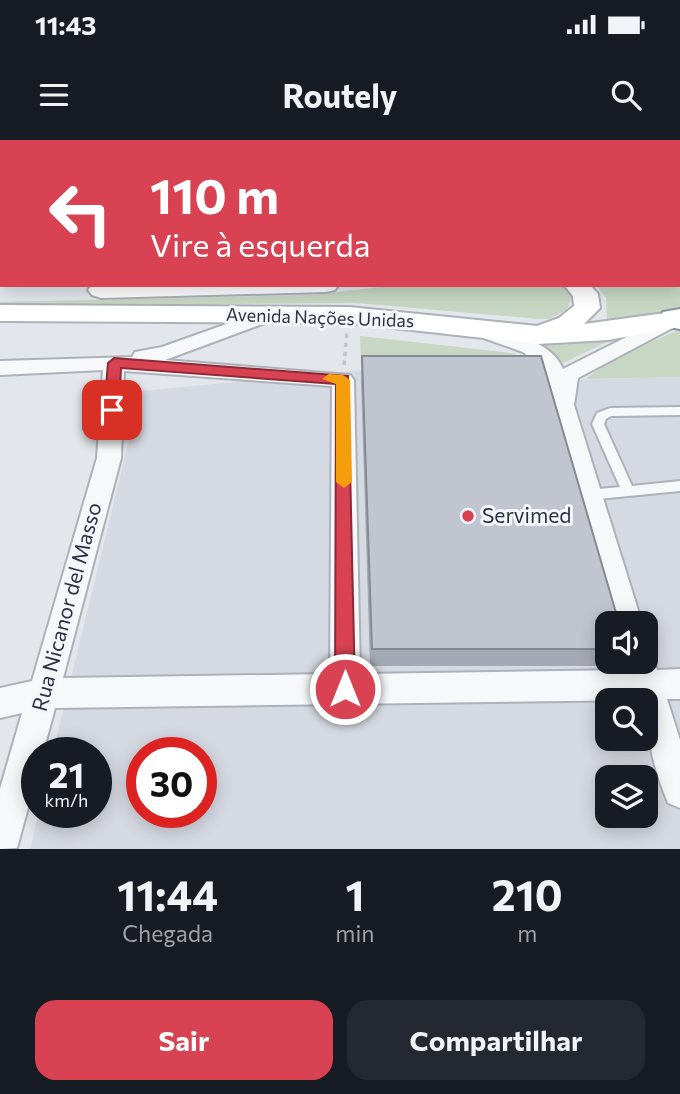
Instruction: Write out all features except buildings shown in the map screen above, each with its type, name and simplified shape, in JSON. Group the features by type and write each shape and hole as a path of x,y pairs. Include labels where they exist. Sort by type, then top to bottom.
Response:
{"main road":[{"name":"Avenida Nações Unidas","path":"0,291 217,287"},
{"path":"538,335 568,324 582,314 587,299 578,287"},
{"name":"Avenida Nações Unidas","path":"0,313 349,315 538,335 608,331 678,319"}],"street":[{"path":"114,363 165,353 274,313"},
{"path":"564,404 568,377 572,372 678,319"},
{"path":"471,328 540,353 551,365 624,611"},
{"path":"0,368 114,363 343,380 345,689"},
{"name":"Rua Nicanor del Masso","path":"0,848 109,458 114,363"},
{"path":"0,703 43,693 345,689 624,674"},
{"path":"643,674 680,791"},
{"path":"646,674 680,684"}],"lane":[{"path":"628,491 598,424 601,416 610,412 680,411"},
{"path":"588,495 680,486"}],"path":[{"path":"343,380 349,315"}],"shaded area":[{"path":"361,370 519,381 680,377 680,849 30,849 35,828 112,828 112,737 57,737 141,391"}],"green space":[{"path":"380,287 566,287 572,296 567,310 549,319 356,303 0,306 0,302 313,295"},
{"path":"598,287 680,287 680,310 607,322 606,298"},
{"path":"680,329 680,377 585,379 614,359"},
{"path":"360,336 513,353 537,368 539,378 361,370"},
{"path":"607,342 559,365 535,343"}],"slow traffic":[{"path":"329,379 343,380 344,482"}],"place":[{"name":"Servimed","path":"468,516"}],"route":[{"path":"112,410 114,363 343,380 345,689"}]}
